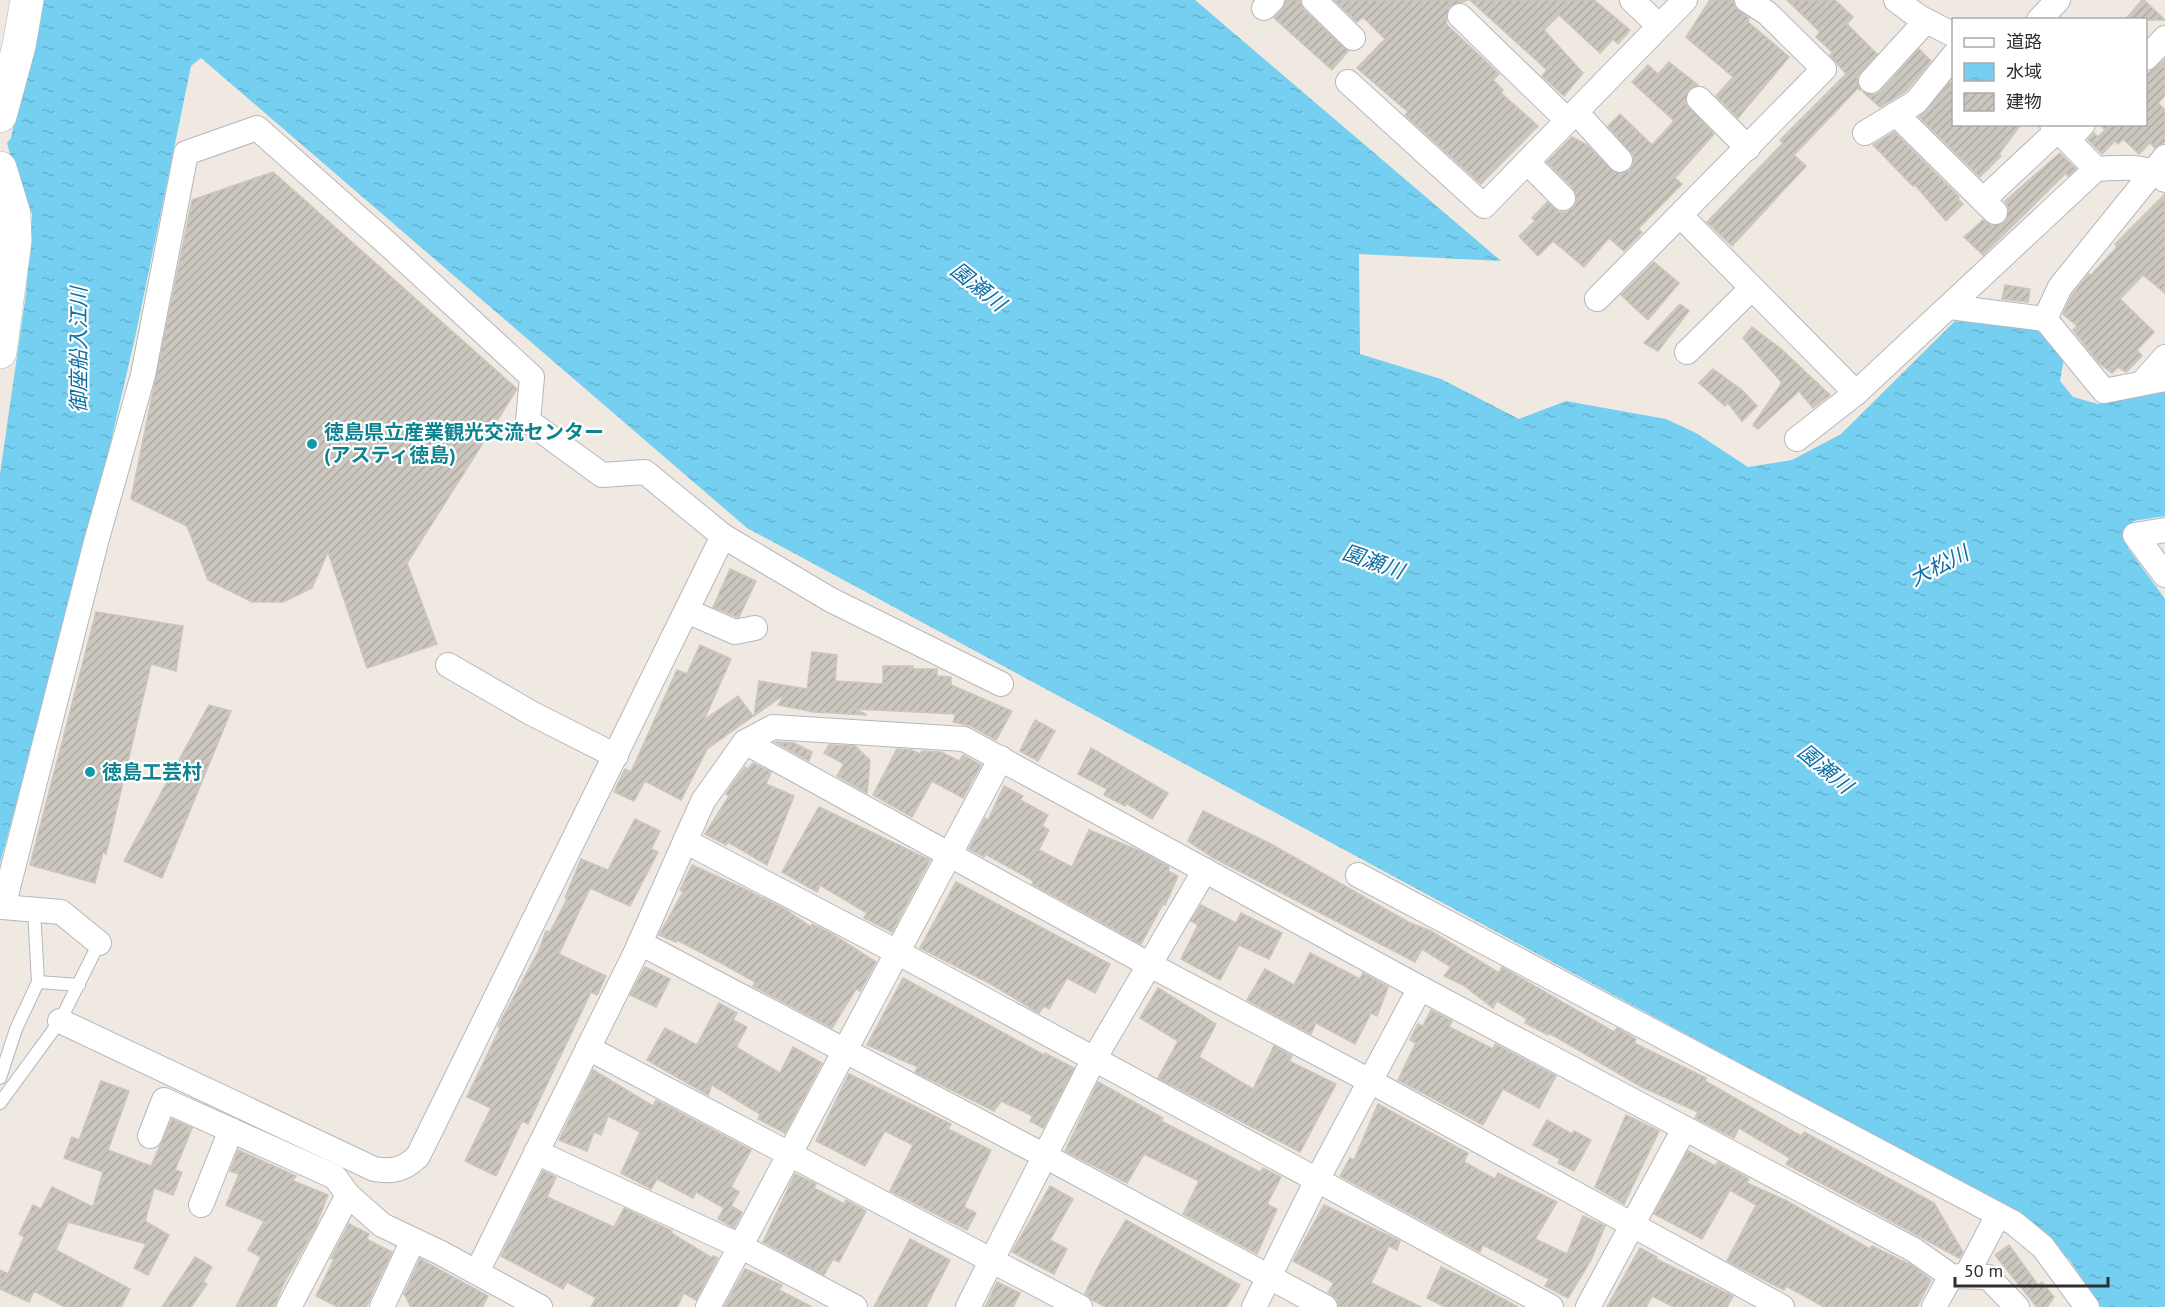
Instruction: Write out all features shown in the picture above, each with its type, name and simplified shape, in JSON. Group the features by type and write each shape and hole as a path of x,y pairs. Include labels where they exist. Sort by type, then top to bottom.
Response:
{"street":[{"path":"0,116 19,46 27,0"},
{"path":"1314,0 1353,38"},
{"path":"1632,0 1659,26"},
{"path":"1348,82 1484,206 1685,0"},
{"path":"1597,298 1681,216 1824,69 1774,7 1747,0"},
{"path":"1896,0 1926,21 1952,34"},
{"path":"2041,18 2058,0"},
{"path":"1460,16 1620,160"},
{"path":"1871,81 1926,21"},
{"path":"2147,56 2165,38"},
{"path":"1865,133 1916,102 1952,56"},
{"path":"1699,99 1748,148"},
{"path":"1896,114 1989,206 2065,130 2096,170"},
{"path":"99,943 62,912 3,907 96,542 143,375 186,153 257,128 532,377 528,421 602,475 645,472 723,536 831,600 1001,684"},
{"path":"1527,162 1563,198"},
{"path":"1797,439 1856,393 2096,170 2142,167 2162,170"},
{"path":"2045,319 2060,287 2162,170"},
{"path":"0,352 15,241 5,190"},
{"path":"1681,216 1856,393"},
{"path":"1687,352 1752,288"},
{"path":"1950,307 2045,319 2104,391 2154,381 2165,357"},
{"path":"2165,530 2135,535 2165,575"},
{"path":"60,1021 374,1168 391,1171 404,1168 418,1156 723,536"},
{"path":"687,611 735,632 755,628"},
{"path":"448,665 615,756"},
{"path":"477,1272 640,944 703,801 745,742 773,727 964,739 1420,988 1914,1250 1958,1276 1988,1277 2017,1307"},
{"path":"745,742 1782,1307"},
{"path":"708,1307 1001,758"},
{"path":"685,841 897,952 1551,1307"},
{"path":"968,1307 1094,1059 1205,870"},
{"path":"1358,875 2014,1223 2043,1247 2087,1307"},
{"path":"640,944 844,1053 1045,1156 1324,1307"},
{"path":"1254,1307 1317,1180 1420,988"},
{"path":"588,1048 1080,1307"},
{"path":"150,1136 164,1100 335,1177 348,1196 382,1225 477,1272 540,1307"},
{"path":"1588,1307 1684,1129"},
{"path":"201,1204 231,1130"},
{"path":"536,1152 740,1246 855,1307"},
{"path":"289,1307 348,1196"},
{"path":"1934,1307 1958,1276 1998,1215"},
{"path":"382,1307 413,1240"}],"lane":[{"path":"0,1078 16,1029 38,982 34,910"},
{"path":"0,1102 60,1021 99,943"},
{"path":"38,982 79,985"}],"water":[{"path":"40,0 1195,0 1501,261 1359,254 1360,354 1441,379 1519,419 1566,401 1666,419 1696,433 1748,467 1792,460 1841,434 1955,321 2037,330 2064,358 2060,381 2073,397 2098,404 2165,391 2165,516 2133,521 2128,548 2165,599 2165,1307 2101,1307 2069,1259 1994,1200 747,528 201,58 191,66 136,333 86,549 0,863 0,474 26,294 32,214 17,180 7,143 11,138"}],"building":[{"path":"1286,0 1300,0 1304,10 1348,51 1332,70 1274,18 1282,10"},
{"path":"1334,0 1468,0 1449,7 1446,24 1499,74 1493,80 1503,90 1501,93 1538,126 1481,184 1405,115 1408,112 1357,68 1385,39 1363,17 1357,22"},
{"path":"1470,0 1594,0 1630,30 1618,44 1613,39 1600,53 1559,15 1544,30 1583,73 1564,96 1542,76 1547,70"},
{"path":"1710,0 1733,0 1735,7 1749,18 1748,22 1789,57 1738,118 1716,96 1733,77 1686,37"},
{"path":"1787,0 1835,0 1853,17 1847,24 1877,54 1857,77 1860,90 1858,88 1794,155 1806,166 1732,246 1707,222 1783,143 1780,140 1846,74 1830,55 1833,53 1816,37 1820,32"},
{"path":"2144,0 2165,20 2147,20 2147,18 2127,18"},
{"path":"1919,49 1931,61 1906,91 1880,107 1863,92 1875,95 1881,91"},
{"path":"2165,59 2165,95 2158,103 2165,110 2165,142 2155,148 2150,143 2139,154 2123,139 2118,144 2115,141 2102,154 2088,140 2094,133 2098,137 2105,130 2102,126 2147,126 2147,74"},
{"path":"1669,62 1698,85 1689,89 1685,103 1714,134 1675,178 1682,184 1638,229 1642,232 1624,251 1609,238 1584,267 1553,241 1538,256 1519,236 1535,221 1532,218 1547,202 1559,212 1566,212 1573,208 1577,201 1573,188 1547,162 1572,137 1587,145 1615,173 1629,171 1633,165 1634,156 1608,126 1620,114 1652,145 1674,121 1632,82 1648,65 1658,74"},
{"path":"1950,82 1952,85 1952,126 2020,126 1999,154 2001,156 1980,177 1919,117"},
{"path":"1894,132 1959,197 1958,199 1963,204 1946,221 1915,185 1913,186 1873,145"},
{"path":"2060,153 2076,169 2068,176 2066,173 1983,255 1964,237 1983,220 1992,226 2005,222 2009,209 2005,201"},
{"name":"徳島県立産業観光交流センター (アスティ徳島)","path":"273,172 517,389 407,563 437,644 367,668 328,552 312,588 283,602 252,602 208,580 187,526 131,499 192,200"},
{"path":"2165,194 2165,293 2143,275 2120,299 2154,332 2137,350 2142,356 2126,372 2118,367 2112,373 2099,363 2073,330 2077,326 2063,314 2072,295 2089,274 2090,276 2117,247 2115,244"},
{"path":"1654,262 1679,283 1648,320 1621,295"},
{"path":"2005,285 2030,289 2028,302 2002,299"},
{"path":"1680,304 1689,311 1658,351 1644,343"},
{"path":"1752,327 1781,349 1830,395 1813,408 1799,391 1758,429 1753,425 1782,383 1743,338"},
{"path":"1713,369 1742,390 1757,406 1742,421 1728,403 1725,406 1699,383"},
{"path":"730,569 756,581 739,617 713,607"},
{"name":"徳島工芸村","path":"96,612 183,626 176,671 151,664 106,854 103,852 95,883 30,865"},
{"path":"700,645 731,659 704,720 738,696 753,716 707,749 681,800 645,781 634,801 614,792 625,769 631,772 677,670 687,674"},
{"path":"812,652 837,655 835,681 883,684 883,666 937,669 937,676 951,677 951,685 1012,711 996,740 971,726 953,722 956,714 855,709 867,715 814,712 778,705 785,694 754,716 759,681 807,689"},
{"path":"209,705 231,711 162,878 124,861"},
{"path":"1035,720 1055,731 1038,761 1020,751"},
{"path":"775,742 794,743 812,752 809,761"},
{"path":"829,745 855,746 870,760 867,793 837,776 844,764 824,753"},
{"path":"1091,748 1168,793 1152,819 1126,803 1125,806 1104,795 1107,789 1078,774"},
{"path":"897,749 912,750 920,754 922,751 941,752 959,761 963,755 981,765 963,798 932,781 912,817 873,795"},
{"path":"753,763 771,772 766,784 794,796 767,865 728,842 726,845 705,834 729,796 726,794 731,786 745,767 748,769"},
{"path":"1004,786 1023,796 1020,800 1048,815 1042,826 1049,830 1039,850 1072,867 1089,830 1140,851 1169,867 1168,871 1178,876 1165,905 1163,904 1141,944 1032,884 1034,881 985,854 984,857 969,849 985,818 988,820"},
{"path":"819,807 930,860 892,932 864,918 867,913 820,885 817,892 782,872"},
{"path":"1203,811 1271,844 1408,922 1431,931 1499,973 1502,967 1614,1032 1617,1028 1636,1039 1634,1043 1706,1078 1705,1081 1801,1136 1804,1132 1934,1203 1963,1252 1959,1258 1786,1164 1790,1158 1739,1128 1734,1138 1695,1118 1698,1112 1642,1087 1549,1033 1548,1035 1525,1023 1527,1019 1497,1001 1493,1008 1463,985 1444,976 1451,967 1422,949 1415,962 1212,857 1188,841"},
{"path":"635,819 660,831 651,849 658,852 630,906 590,888 559,954 606,976 597,995 591,992 528,1124 522,1121 496,1176 465,1161 491,1108 467,1097 500,1028 498,1026 539,950 546,931 550,932 567,899 565,898 581,859 608,870"},
{"path":"692,865 786,910 811,927 812,924 832,934 876,962 860,991 856,989 832,1028 753,986 755,982 721,963 677,940 676,942 659,935 683,892 680,890"},
{"path":"956,882 1110,964 1095,993 1067,978 1049,1009 1044,1006 1039,1013 991,984 920,948"},
{"path":"1201,905 1236,923 1241,913 1282,933 1269,959 1239,945 1220,980 1181,959 1198,925 1191,921"},
{"path":"1310,953 1360,979 1363,973 1388,987 1377,1016 1371,1013 1355,1044 1316,1023 1311,1034 1247,1000 1265,969 1294,985"},
{"path":"645,967 670,979 656,1007 630,995"},
{"path":"903,978 1044,1055 1045,1053 1074,1068 1043,1128 1030,1121 1033,1116 1001,1101 994,1111 915,1072 918,1067 867,1045"},
{"path":"1158,988 1216,1024 1199,1057 1253,1089 1274,1046 1292,1056 1289,1061 1336,1084 1300,1152 1158,1078 1178,1041 1140,1018"},
{"path":"719,1003 737,1013 733,1020 747,1027 736,1047 780,1073 793,1047 822,1063 785,1133 758,1119 760,1114 712,1085 708,1095 647,1060 665,1028 697,1045"},
{"path":"1431,1010 1452,1021 1449,1027 1493,1049 1495,1044 1556,1076 1539,1108 1503,1089 1483,1125 1398,1080 1416,1043 1410,1040 1418,1024 1423,1026"},
{"path":"593,1070 653,1106 656,1100 751,1150 731,1187 739,1192 731,1206 742,1212 734,1228 718,1219 724,1208 696,1192 693,1198 657,1179 651,1189 621,1173 640,1132 608,1116 601,1135 594,1132 587,1151 559,1140"},
{"path":"849,1074 951,1124 948,1129 991,1150 964,1207 976,1213 967,1230 890,1191 913,1145 885,1131 865,1166 816,1141"},
{"path":"101,1081 129,1091 108,1150 151,1166 172,1119 192,1128 175,1170 182,1172 173,1195 154,1188 145,1221 169,1235 148,1275 134,1268 146,1244 68,1222 56,1250 130,1289 121,1307 65,1307 34,1291 29,1302 0,1289 0,1270 8,1274 24,1237 19,1234 33,1205 41,1209 52,1187 93,1207 103,1172 64,1158 72,1137 79,1140"},
{"path":"1098,1082 1163,1118 1161,1121 1260,1172 1263,1168 1281,1177 1267,1204 1277,1209 1257,1254 1183,1214 1199,1181 1144,1154 1127,1183 1065,1151"},
{"path":"1378,1104 1468,1153 1464,1162 1495,1179 1498,1173 1557,1202 1535,1239 1567,1254 1583,1216 1605,1226 1591,1260 1568,1298 1545,1286 1549,1279 1483,1245 1480,1252 1340,1176 1350,1158 1354,1160"},
{"path":"1626,1115 1659,1131 1624,1204 1595,1187"},
{"path":"1547,1120 1572,1134 1574,1131 1591,1140 1574,1171 1558,1163 1560,1159 1533,1145"},
{"path":"238,1150 296,1176 293,1181 328,1195 315,1228 284,1283 274,1307 236,1307 261,1257 248,1250 264,1221 226,1205 239,1174 230,1171"},
{"path":"1688,1151 1715,1166 1718,1162 1749,1179 1747,1183 1787,1201 1870,1249 1872,1246 1913,1266 1931,1280 1917,1307 1824,1307 1786,1286 1784,1290 1727,1261 1756,1205 1730,1190 1702,1239 1654,1214"},
{"path":"543,1171 556,1177 547,1197 614,1227 624,1208 672,1231 671,1233 712,1258 713,1256 718,1258 696,1300 684,1293 677,1307 591,1307 596,1298 567,1282 563,1289 501,1256"},
{"path":"795,1174 816,1184 814,1188 844,1204 846,1200 866,1211 839,1262 833,1259 824,1275 763,1242"},
{"path":"1050,1186 1073,1199 1050,1240 1067,1249 1054,1274 1012,1252"},
{"path":"1324,1205 1400,1241 1397,1250 1389,1246 1371,1283 1421,1307 1339,1307 1337,1299 1328,1292 1334,1283 1293,1261"},
{"path":"1126,1220 1240,1285 1226,1307 1106,1307 1092,1300 1085,1293"},
{"path":"349,1224 369,1234 366,1239 392,1252 366,1307 338,1307 316,1296 334,1259 331,1258"},
{"path":"910,1239 950,1260 926,1307 874,1307"},
{"path":"2009,1245 2038,1285 2042,1282 2054,1297 2047,1307 2037,1307 1995,1255"},
{"path":"1640,1248 1657,1257 1656,1259 1733,1296 1727,1307 1674,1307 1652,1296 1646,1307 1607,1307"},
{"path":"195,1257 212,1267 203,1282 207,1284 191,1307 162,1307"},
{"path":"420,1259 488,1296 482,1307 411,1307 404,1294"},
{"path":"1441,1267 1518,1307 1445,1307 1427,1298"},
{"path":"745,1269 782,1285 779,1290 812,1307 724,1307"},
{"path":"997,1282 1020,1293 1013,1307 985,1307"}],"place":[{"name":"徳島県立産業観光交流センター (アスティ徳島)","path":"312,444"},
{"name":"徳島工芸村","path":"90,772"}],"water label":[{"name":"園瀬川","path":"978,287"},
{"name":"御座船入江川","path":"79,350"},
{"name":"園瀬川","path":"1373,562"},
{"name":"大松川","path":"1939,566"},
{"name":"園瀬川","path":"1825,769"}]}
